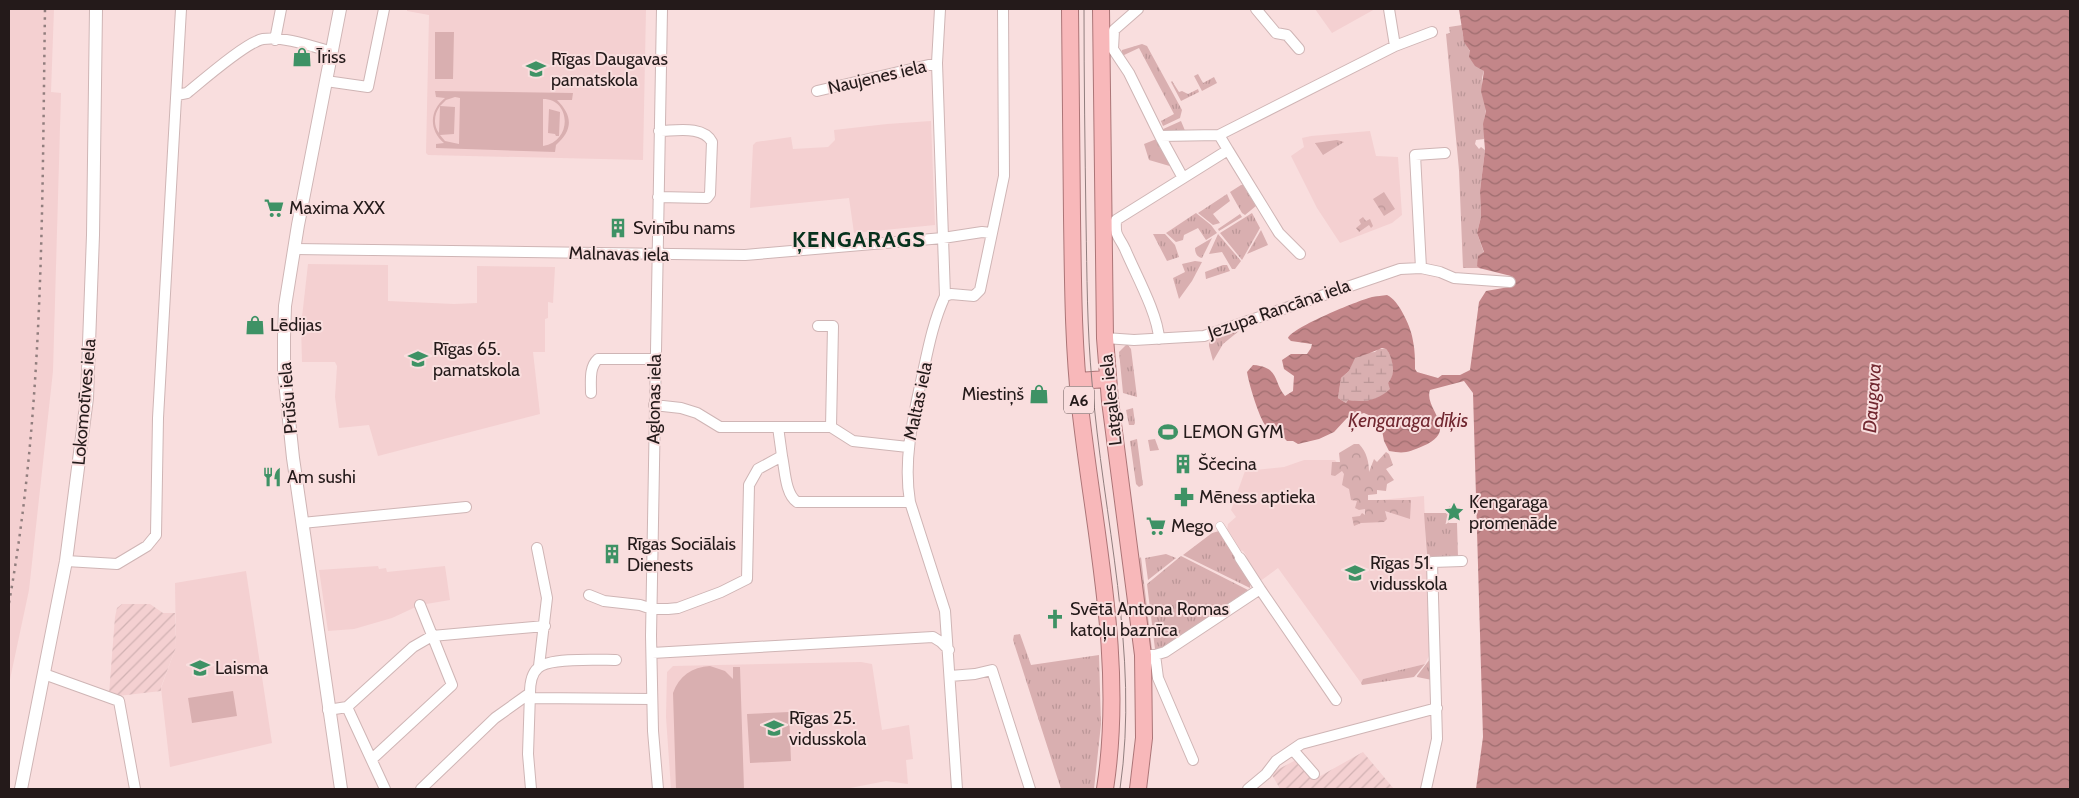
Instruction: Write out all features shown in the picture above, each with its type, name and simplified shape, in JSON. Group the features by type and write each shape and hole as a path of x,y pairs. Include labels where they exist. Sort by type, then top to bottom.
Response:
{"highway":[{"name":"Latgales iela","path":"1070,9 1073,290 1078,381 1105,594 1112,679 1111,742 1106,789"},
{"name":"Latgales iela","path":"1101,9 1107,39 1110,228 1105,338 1107,378 1149,655 1144,738 1138,789"},
{"path":"1078,381 1107,378"}],"street":[{"name":"Lokomotīves iela","path":"21,789 66,561 87,398 93,235 96,9"},
{"path":"66,561 117,564 147,546 156,535 158,418 181,9"},
{"path":"275,40 281,9"},
{"name":"Prūšu iela","path":"340,9 285,306 284,372 302,523 341,789"},
{"path":"326,81 368,87 384,9"},
{"name":"Aglonas iela","path":"658,789 652,731 652,609 662,9"},
{"name":"Maltas iela","path":"940,9 937,63 945,296 935,318 908,447 908,491 947,620 957,789"},
{"path":"945,296 974,296 980,290 1004,176 1002,9"},
{"path":"1138,9 1114,30 1107,39 1128,73 1183,178"},
{"path":"1256,9 1276,33 1287,35 1299,48"},
{"path":"1389,9 1395,46"},
{"path":"1160,136 1219,135 1395,46 1432,32"},
{"path":"177,94 187,94 259,41 275,40 332,52"},
{"name":"Naujenes iela","path":"817,91 937,63"},
{"path":"658,197 707,198 710,194 712,142 709,136 702,132 659,131"},
{"path":"1219,135 1278,233 1300,254"},
{"path":"1159,339 1154,317 1124,246 1110,228 1116,220 1228,150"},
{"path":"1421,268 1415,155 1445,153"},
{"name":"Malnavas iela","path":"294,250 745,255 943,238 982,232 991,233"},
{"name":"Jezupa Rancāna iela","path":"1105,338 1159,339 1204,336 1400,268 1421,268 1440,272 1454,278 1510,282"},
{"path":"818,326 833,326 831,427"},
{"path":"591,393 592,368 598,359 655,359"},
{"path":"654,405 682,408 697,413 720,427 831,427 853,441 908,447"},
{"path":"778,427 789,492 792,499 797,502 910,502"},
{"path":"589,596 604,601 640,605 652,609 678,608 721,592 746,579 749,485 758,469 782,456"},
{"path":"302,523 466,507"},
{"path":"1220,526 1260,589 1336,700"},
{"path":"531,789 528,754 530,696 533,674 539,666 547,598 537,548"},
{"path":"1426,789 1437,739 1432,562 1462,561"},
{"path":"1193,760 1149,655 1165,652 1260,589"},
{"path":"372,759 452,685 420,606"},
{"path":"652,653 932,637 939,632 947,620"},
{"path":"328,710 347,708 413,647 432,636 545,626"},
{"path":"932,637 949,650"},
{"path":"539,666 550,662 616,660"},
{"path":"950,676 992,670 1030,789"},
{"path":"44,674 119,701 135,789"},
{"path":"421,789 496,718 530,696 652,699"},
{"path":"347,708 385,789"},
{"path":"1248,789 1266,774 1276,760 1301,744 1437,708"},
{"path":"1292,750 1314,774"}],"shaded area":[{"path":"9,9 54,9 51,92 61,93 53,371 29,590 9,684"},
{"name":"Rīgas Daugavas pamatskola","path":"407,9 646,9 643,160 428,155 426,153 429,15 407,11"},
{"path":"1315,9 1375,9 1332,33"},
{"path":"931,121 935,225 854,233 849,198 750,208 753,145 756,142 791,137 793,149 828,147 835,140 834,130"},
{"path":"1370,131 1376,156 1398,157 1402,215 1392,223 1340,243 1317,208 1291,156 1304,147 1302,138"},
{"name":"Rīgas 65. pamatskola","path":"308,264 388,265 388,301 454,304 477,303 477,266 555,267 553,303 548,302 548,318 545,319 545,352 533,352 540,414 378,456 369,425 339,428 335,397 337,366 335,362 302,362 301,326"},
{"name":"Rīgas 51. vidusskola","path":"1304,460 1335,460 1368,501 1424,496 1430,654 1425,664 1363,679 1361,683 1278,568 1259,582 1249,566 1246,555 1240,550 1227,530 1228,524 1236,517 1231,510 1245,471 1284,467"},
{"path":"378,566 379,569 386,568 387,572 445,566 450,600 420,605 392,618 354,629 328,631 319,570"},
{"path":"246,571 272,743 170,767 161,688 176,647 175,583"},
{"path":"122,604 150,604 163,613 175,613 176,647 161,691 118,696 109,694 115,617 117,608"},
{"name":"Rīgas 25. vidusskola","path":"861,662 872,664 882,730 909,725 913,759 906,760 908,784 886,781 845,789 671,789 666,717 667,672 673,666"},
{"path":"1363,752 1394,789 1280,789 1271,773 1296,760 1300,761 1315,779"}],"green space":[{"path":"1462,25 1466,44 1484,71 1482,85 1486,107 1484,139 1476,140 1475,144 1479,149 1481,147 1485,150 1480,191 1481,217 1477,233 1484,253 1477,265 1479,268 1463,268 1459,170 1446,34 1450,33 1449,27"},
{"path":"435,32 454,32 453,79 435,79"},
{"path":"1142,44 1147,46 1182,110 1180,118 1163,126 1161,121 1174,114 1139,48 1122,56 1122,50"},
{"path":"1198,74 1203,83 1214,77 1217,83 1202,91 1194,76"},
{"path":"1172,81 1179,92 1182,91 1188,94 1198,89 1199,92 1181,101"},
{"path":"435,91 573,93 572,100 557,100 566,112 569,123 566,134 556,145 555,152 436,148 436,144 444,143 435,132 433,126 434,114 436,108 445,98 436,97","holes":["455,97 460,98 459,144 445,141 440,135 454,134 455,107 440,106 446,100","543,99 552,101 559,106 565,121 560,137 553,143 543,146","440,106 439,133 435,120 436,112"]},
{"path":"549,109 560,112 559,136 548,133"},
{"path":"1181,121 1186,133 1164,132 1161,130"},
{"path":"1159,138 1173,167 1149,160 1144,144"},
{"path":"1337,140 1344,142 1323,155 1315,143"},
{"path":"1243,185 1256,206 1245,215 1230,192"},
{"path":"1384,192 1395,209 1384,216 1373,199"},
{"path":"1227,194 1230,201 1213,214 1220,223 1213,225 1198,213"},
{"path":"1196,213 1211,225 1217,233 1206,240 1198,228 1184,235 1183,240 1176,242 1166,233"},
{"path":"1252,213 1260,228 1242,260 1220,233"},
{"path":"1240,214 1242,217 1219,231 1218,229"},
{"path":"1363,217 1366,221 1370,219 1373,226 1371,228 1369,225 1359,232 1356,228 1361,224 1359,220"},
{"path":"1261,230 1268,245 1247,254"},
{"path":"1153,234 1165,234 1175,245 1179,257 1167,261"},
{"path":"1218,234 1241,261 1235,269 1232,269 1222,252 1209,254"},
{"path":"1212,238 1202,258 1199,257 1195,248"},
{"path":"1195,261 1202,262 1192,281 1179,299 1173,278 1185,272 1182,264"},
{"path":"1227,265 1230,271 1206,279 1205,272"},
{"path":"1245,326 1223,344 1213,361 1209,339"},
{"path":"1127,344 1131,349 1137,397 1123,393 1119,352"},
{"path":"1378,349 1386,349 1391,358 1393,374 1388,383 1391,389 1376,399 1371,400 1348,400 1346,403 1338,398 1341,378 1349,371 1354,358 1365,353 1375,352"},
{"path":"1133,408 1135,423 1134,425 1129,425 1126,410"},
{"path":"1137,439 1143,485 1139,487 1136,484 1130,441"},
{"path":"1155,439 1159,450 1150,451 1148,440"},
{"path":"1354,444 1359,444 1364,450 1369,472 1374,459 1377,462 1386,452 1389,454 1393,465 1386,469 1394,480 1387,484 1386,491 1377,490 1377,494 1368,495 1368,500 1411,500 1410,519 1385,511 1387,519 1384,522 1361,523 1354,526 1352,517 1360,516 1362,513 1365,515 1365,509 1359,510 1355,508 1357,501 1351,500 1349,489 1342,485 1344,474 1342,471 1335,476 1331,475 1332,462 1340,462 1339,453"},
{"path":"1449,506 1453,513 1458,514 1458,519 1448,520 1449,523 1457,523 1458,557 1427,556 1424,513 1449,513"},
{"path":"1219,531 1251,581 1250,588 1183,555 1212,533"},
{"path":"1166,554 1176,558 1148,580 1145,558"},
{"path":"1181,556 1248,590 1162,649 1155,649 1147,584"},
{"path":"1141,557 1152,650 1149,649 1139,559"},
{"path":"1020,634 1031,665 1099,655 1101,724 1094,789 1061,789 1013,640 1014,635"},
{"path":"1430,659 1432,680 1417,677 1417,676"},
{"path":"1425,664 1414,677 1362,685 1361,683 1363,679"},
{"path":"710,666 725,671 733,679 733,667 740,667 744,789 676,789 673,693 683,677 692,670"},
{"path":"233,691 237,716 192,723 188,698"},
{"path":"789,712 791,761 750,763 747,714"}],"water":[{"path":"1459,9 2070,9 2070,789 1476,789 1483,737 1473,393 1464,381 1430,390 1431,405 1440,426 1439,433 1434,440 1410,451 1389,451 1384,441 1381,425 1373,417 1364,413 1347,418 1334,432 1319,439 1298,444 1293,441 1287,441 1263,422 1257,409 1247,372 1253,365 1268,369 1275,376 1285,396 1293,391 1294,376 1284,369 1282,360 1291,354 1307,354 1312,344 1291,341 1288,338 1292,333 1340,309 1372,297 1387,295 1396,303 1407,322 1415,351 1415,369 1417,372 1438,378 1442,375 1460,375 1470,370 1479,302 1486,291 1509,287 1511,276 1477,266 1478,256 1484,252 1477,233 1481,217 1480,191 1485,150 1483,124 1486,111 1481,91 1484,71 1475,66 1469,57 1470,51 1464,42","holes":["1382,348 1386,349 1393,366 1393,373 1388,383 1390,389 1381,396 1365,401 1348,400 1346,403 1338,398 1341,378 1349,371 1355,358"]}],"tram line":[{"path":"1084,9 1089,342 1097,433 1118,586 1126,687 1125,738 1120,789"}],"railway":[{"path":"9,603 29,455 35,381 42,232 45,9"}],"place":[{"name":"Īriss","path":"302,57"},
{"name":"Rīgas Daugavas pamatskola","path":"536,69"},
{"name":"Maxima XXX","path":"274,208"},
{"name":"Svinību nams","path":"618,228"},
{"name":"Lēdijas","path":"255,325"},
{"name":"Rīgas 65. pamatskola","path":"418,359"},
{"name":"Miestiņš","path":"1039,394"},
{"name":"LEMON GYM","path":"1168,432"},
{"name":"Ščecina","path":"1183,464"},
{"name":"Am sushi","path":"272,477"},
{"name":"Mēness aptieka","path":"1184,497"},
{"name":"Ķengaraga promenāde","path":"1454,512"},
{"name":"Mego","path":"1156,526"},
{"name":"Rīgas Sociālais Dienests","path":"612,554"},
{"name":"Rīgas 51. vidusskola","path":"1355,573"},
{"name":"Svētā Antona Romas katoļu baznīca","path":"1055,619"},
{"name":"Laisma","path":"200,668"},
{"name":"Rīgas 25. vidusskola","path":"774,728"}],"district":[{"name":"ĶENGARAGS","path":"859,239"}],"water label":[{"name":"Daugava","path":"1872,398"},
{"name":"Ķengaraga dīķis","path":"1408,420"}]}
